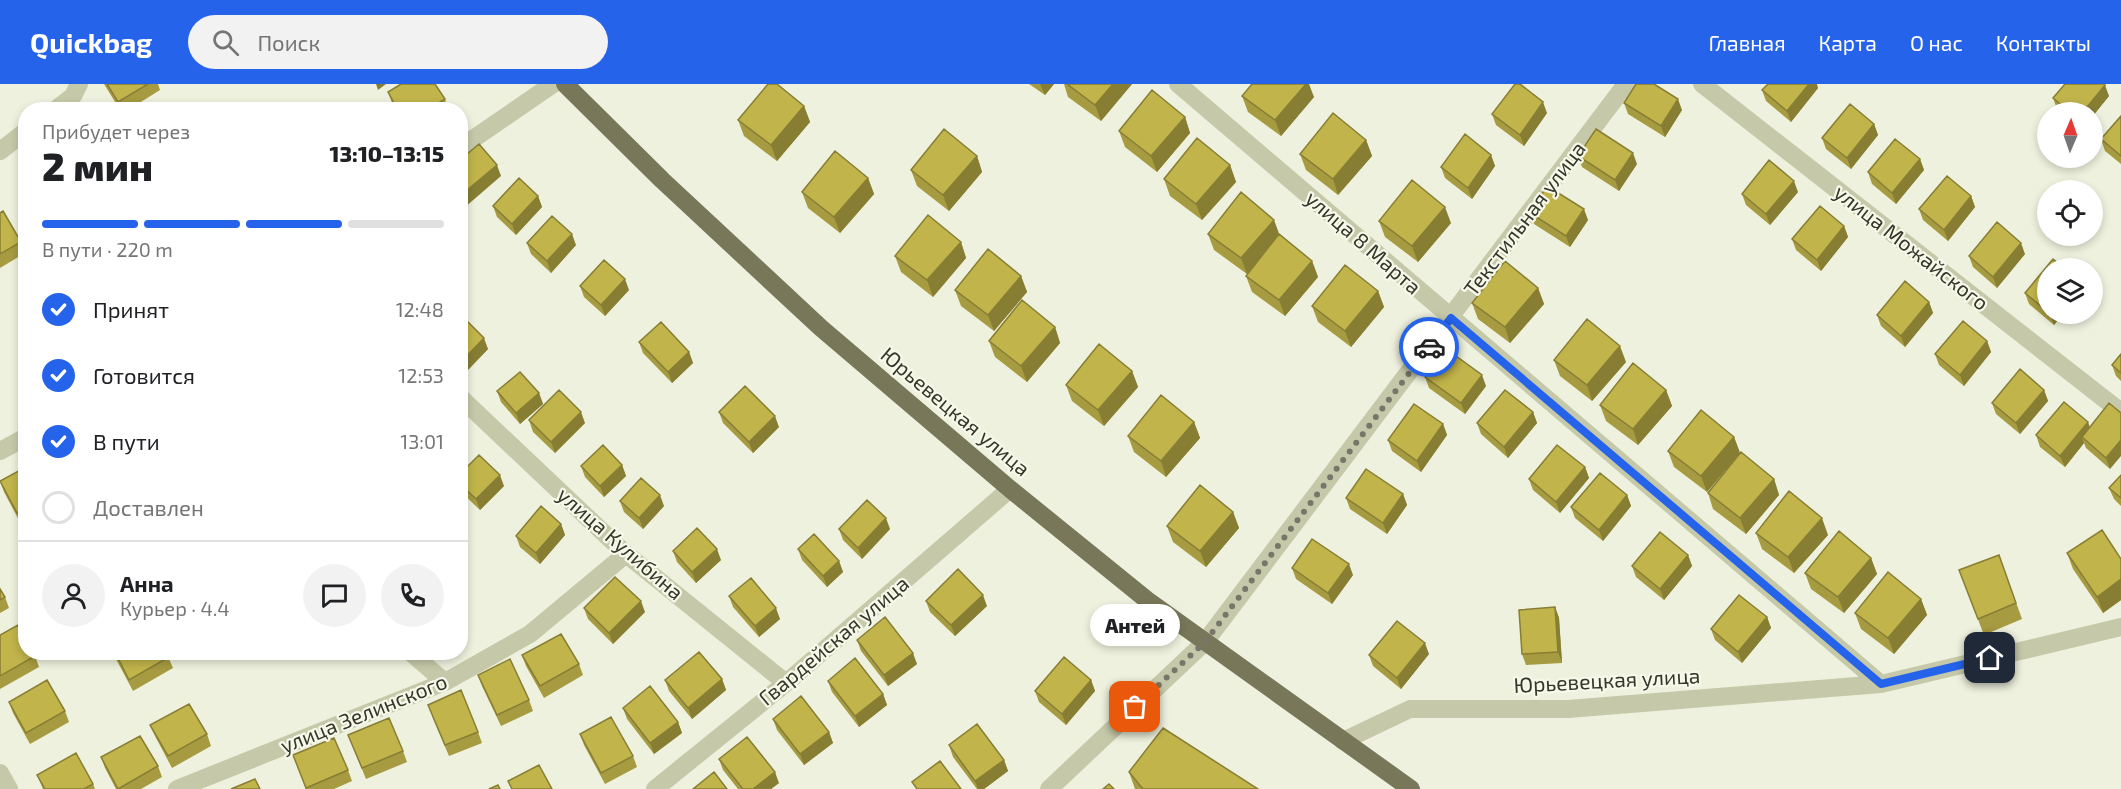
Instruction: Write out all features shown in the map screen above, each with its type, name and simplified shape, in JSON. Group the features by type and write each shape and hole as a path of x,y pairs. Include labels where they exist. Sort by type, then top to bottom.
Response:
{"main road":[{"name":"Юрьевецкая улица","path":"565,84 662,180 821,328 1010,489 1147,600 1412,789"}],"street":[{"path":"65,102 73,96 79,84"},
{"path":"468,142 553,84"},
{"name":"улица 8 Марта","path":"1178,84 1881,684"},
{"name":"Текстильная улица","path":"1048,789 1205,642 1626,84"},
{"name":"улица Можайского","path":"1702,84 2121,412"},
{"path":"0,150 18,137"},
{"name":"улица Кулибина","path":"468,405 626,554 786,683"},
{"path":"0,452 18,442"},
{"name":"Гвардейская улица","path":"655,789 786,683 1010,489"},
{"name":"улица Зелинского","path":"177,789 445,682 530,634 626,554"},
{"path":"1881,684 2121,627"},
{"path":"419,660 445,682"},
{"name":"Юрьевецкая улица","path":"1343,741 1410,709 1568,709 1881,684"},
{"path":"0,774 9,789"}],"building":[{"path":"107,84 148,84 118,102"},
{"path":"401,84 435,84 445,99 440,102 394,102 388,92"},
{"path":"768,84 777,84 804,106 771,145 738,120"},
{"path":"1067,84 1113,84 1095,105"},
{"path":"1252,84 1306,84 1275,120 1242,96"},
{"path":"1515,84 1520,84 1543,102 1520,135 1492,114"},
{"path":"1636,84 1654,84 1678,99 1661,126 1624,103"},
{"path":"1768,84 1809,84 1787,111 1762,90"},
{"path":"2065,84 2105,85 2091,102 2058,102 2053,98"},
{"path":"1152,90 1185,117 1151,156 1119,131"},
{"path":"1850,104 1874,124 1847,158 1822,138"},
{"path":"1333,113 1366,140 1333,179 1300,154"},
{"path":"2121,116 2121,156 2103,141 2103,137"},
{"path":"944,129 977,156 943,195 911,170"},
{"path":"1596,129 1633,153 1615,180 1578,156"},
{"path":"1465,134 1491,155 1468,188 1441,167"},
{"path":"1197,138 1230,165 1196,204 1164,179"},
{"path":"1895,139 1920,159 1892,193 1868,172"},
{"path":"479,144 497,165 468,189 468,153"},
{"path":"835,151 868,178 834,217 802,192"},
{"path":"1769,160 1794,181 1766,214 1742,194"},
{"path":"1947,176 1971,196 1944,230 1919,209"},
{"path":"519,178 538,196 512,224 493,206"},
{"path":"1412,180 1445,207 1412,246 1379,221"},
{"path":"1547,186 1584,209 1566,236 1530,213"},
{"path":"1241,192 1274,220 1241,258 1208,234"},
{"path":"1820,206 1844,226 1817,260 1792,239"},
{"path":"3,211 18,237 18,244 0,254 0,213"},
{"path":"928,215 961,242 927,280 895,256"},
{"path":"552,216 572,234 547,261 527,243"},
{"path":"1997,222 2021,243 1993,277 1969,256"},
{"path":"1279,234 1312,261 1279,300 1246,276"},
{"path":"988,249 1021,276 988,315 955,290"},
{"path":"604,260 625,279 601,305 580,286"},
{"path":"1505,261 1538,288 1505,327 1472,303"},
{"path":"1345,265 1378,291 1345,331 1312,306"},
{"path":"2037,278 2037,303 2025,293"},
{"path":"1905,281 1929,302 1901,336 1877,315"},
{"path":"1022,300 1055,327 1021,366 989,341"},
{"path":"1587,319 1620,346 1587,385 1554,360"},
{"path":"1963,321 1987,341 1960,375 1935,354"},
{"path":"468,322 484,338 468,355"},
{"path":"661,322 689,352 668,372 639,342"},
{"path":"1099,344 1132,371 1098,410 1066,385"},
{"path":"1445,348 1482,375 1461,403 1425,377"},
{"path":"2121,354 2121,373 2112,365"},
{"path":"1633,363 1666,390 1633,429 1600,405"},
{"path":"2020,369 2044,390 2016,423 1992,403"},
{"path":"520,372 539,393 516,413 497,391"},
{"path":"745,386 775,416 749,442 719,412"},
{"path":"559,390 581,412 551,442 529,420"},
{"path":"1505,390 1533,412 1504,447 1477,423"},
{"path":"1161,395 1194,422 1161,461 1128,436"},
{"path":"2064,402 2088,422 2060,456 2036,435"},
{"path":"2109,403 2121,413 2121,440 2106,458 2082,437"},
{"path":"1414,404 1443,424 1417,461 1388,440"},
{"path":"1701,410 1734,437 1701,476 1668,451"},
{"path":"603,445 622,465 600,486 581,466"},
{"path":"1557,445 1585,467 1556,502 1529,479"},
{"path":"1741,452 1774,479 1740,518 1708,493"},
{"path":"479,455 500,475 476,499 468,492 468,466"},
{"path":"1366,469 1403,494 1383,523 1346,498"},
{"path":"18,471 17,513 0,481"},
{"path":"1600,473 1627,495 1599,530 1571,507"},
{"path":"2121,475 2121,498 2109,488"},
{"path":"641,478 660,495 639,518 620,501"},
{"path":"1200,485 1233,512 1200,551 1167,526"},
{"path":"1789,491 1822,518 1788,557 1756,533"},
{"path":"867,500 886,518 858,548 839,529"},
{"path":"541,506 561,524 536,553 516,536"},
{"path":"697,528 717,549 692,572 673,551"},
{"path":"2102,530 2121,559 2121,579 2097,597 2067,553"},
{"path":"1839,531 1871,558 1838,597 1805,573"},
{"path":"1660,532 1688,555 1660,589 1632,566"},
{"path":"814,534 839,561 823,576 798,549"},
{"path":"1312,539 1349,564 1328,593 1292,568"},
{"path":"1999,555 2016,603 1978,619 1959,570"},
{"path":"958,569 983,595 951,625 926,601"},
{"path":"1888,572 1921,599 1888,638 1855,613"},
{"path":"615,577 641,601 609,633 584,608"},
{"path":"751,578 776,608 755,626 729,596"},
{"path":"0,589 5,597 0,600"},
{"path":"1739,595 1767,617 1738,652 1711,629"},
{"path":"1555,607 1558,652 1522,654 1519,610"},
{"path":"885,617 913,653 884,675 857,640"},
{"path":"1397,621 1425,643 1397,678 1369,655"},
{"path":"18,625 18,660 28,660 0,676 0,635"},
{"path":"561,634 579,664 540,686 522,655"},
{"path":"699,652 722,679 688,708 665,680"},
{"path":"1064,657 1091,680 1062,714 1035,691"},
{"path":"855,658 883,694 855,716 828,681"},
{"path":"510,659 529,700 497,715 478,675"},
{"path":"119,660 164,660 129,680"},
{"path":"47,680 65,711 26,733 9,702"},
{"path":"650,686 678,722 650,743 623,708"},
{"path":"461,690 478,732 445,745 428,705"},
{"path":"801,696 829,732 800,754 773,719"},
{"path":"189,704 207,734 168,756 150,725"},
{"path":"611,717 633,756 601,773 580,734"},
{"path":"389,718 403,751 362,768 348,735"},
{"path":"977,724 1004,760 975,781 949,745"},
{"path":"1163,728 1258,789 1143,789 1129,772"},
{"path":"140,736 158,766 118,789 101,757"},
{"path":"747,737 775,772 753,789 743,789 719,759"},
{"path":"334,738 348,770 306,788 293,755"},
{"path":"76,753 93,784 84,789 45,789 37,775"},
{"path":"940,761 961,789 917,789 912,782"},
{"path":"539,765 552,789 512,789 508,781"},
{"path":"714,772 727,789 693,789"},
{"path":"255,779 260,789 231,789"},
{"path":"1109,784 1114,789 1103,789"}],"way so far":[{"path":"1135,707 1205,642 1429,347"}],"place":[{"name":"Антей","path":"1135,707"}],"route":[{"path":"1429,347 1451,318 1881,684 1990,658"}]}
